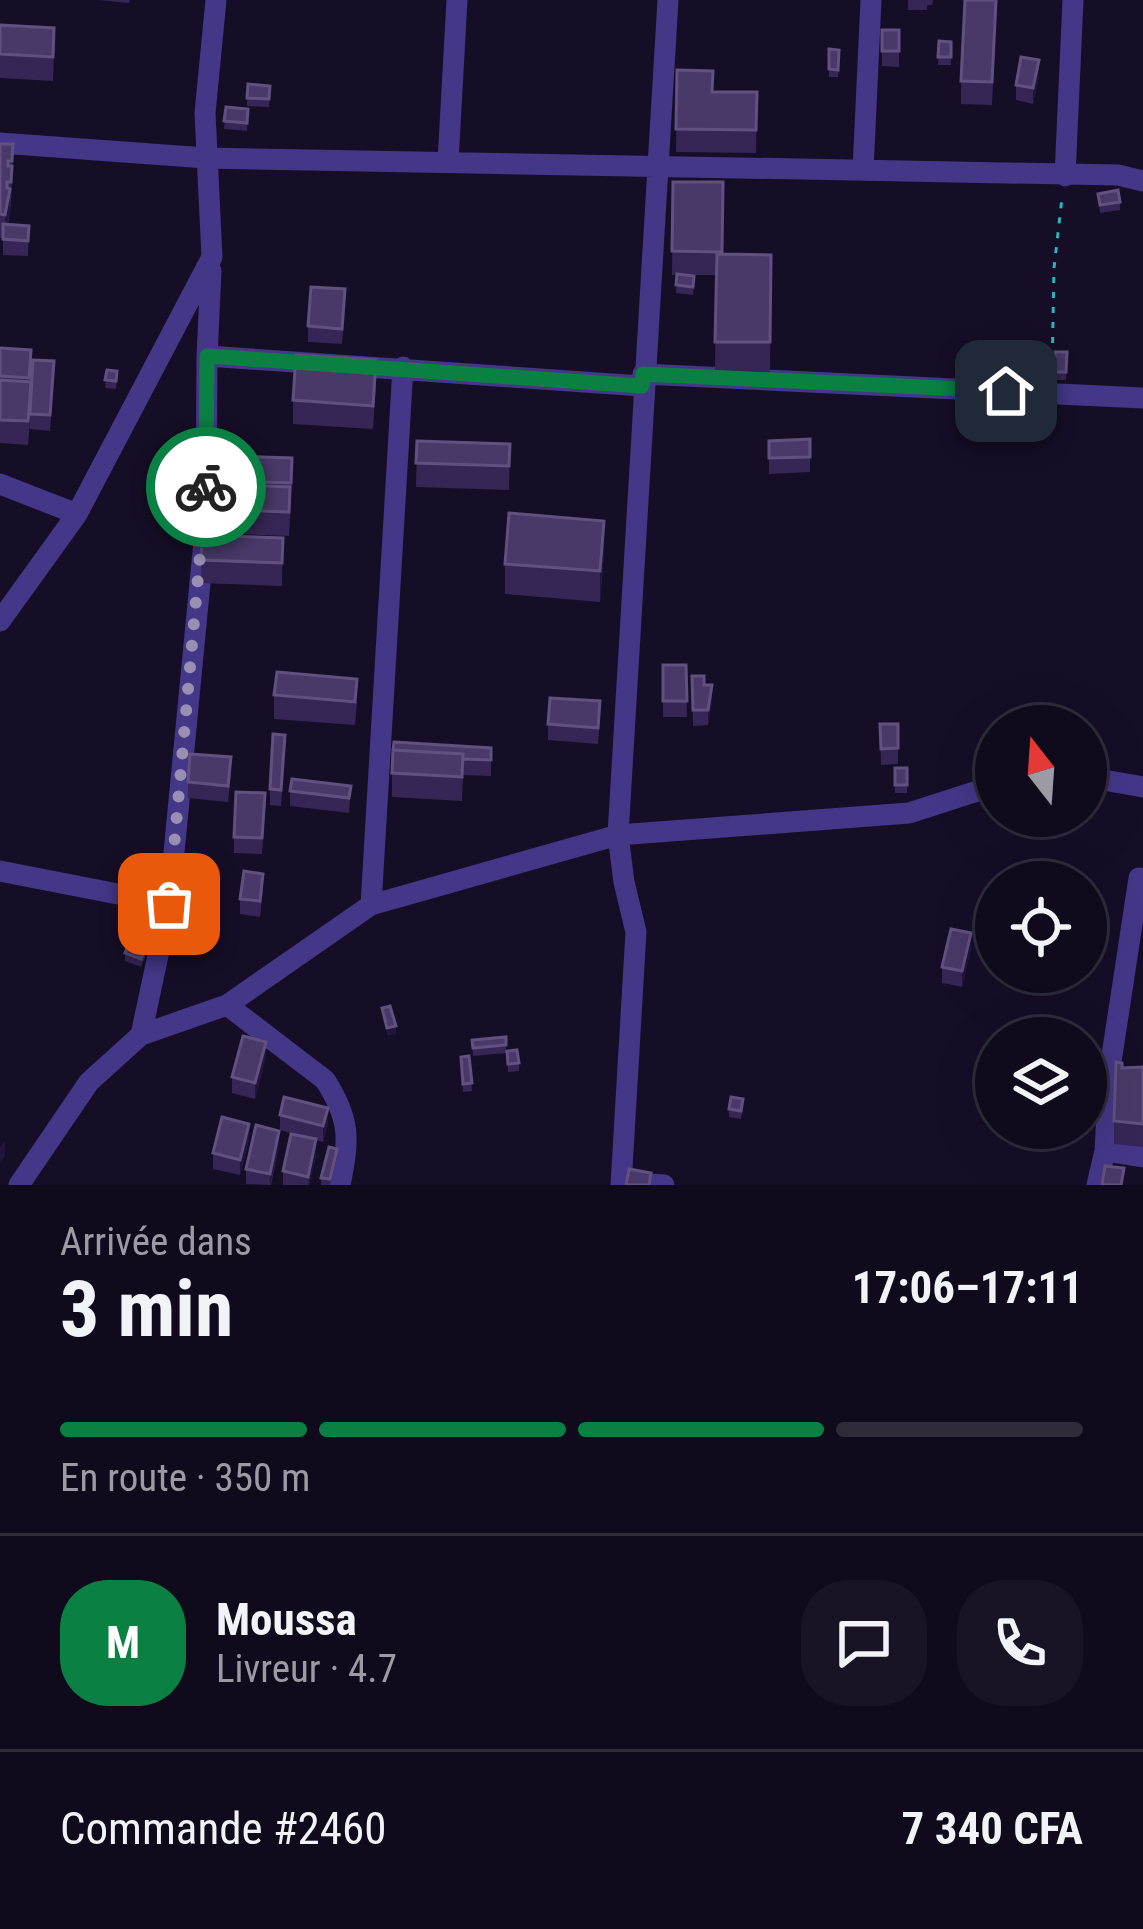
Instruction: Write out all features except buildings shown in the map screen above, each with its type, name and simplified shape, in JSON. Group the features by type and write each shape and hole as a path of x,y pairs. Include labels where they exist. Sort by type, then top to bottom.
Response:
{"street":[{"path":"448,162 457,0"},
{"path":"664,1185 622,1184 637,932 618,836 668,0"},
{"path":"863,170 871,0"},
{"path":"1065,176 1073,0"},
{"path":"141,1035 169,904 206,521 212,257 205,113 212,6"},
{"path":"0,143 206,158 1118,175 1143,181"},
{"path":"0,621 77,514 212,257"},
{"path":"207,356 643,380 1143,398"},
{"path":"371,905 403,368"},
{"path":"0,484 77,514"},
{"path":"1107,781 1143,787"},
{"path":"19,1185 89,1082 141,1035 227,1005 371,905 618,836 909,813 975,792"},
{"path":"0,871 169,904"},
{"path":"1097,1185 1138,878"},
{"path":"227,1005 311,1068 336,1097 350,1143 340,1185"},
{"path":"1105,1151 1143,1157"}],"path":[{"path":"1052,393 1054,268 1065,176"}],"way so far":[{"path":"169,904 206,487"}],"route":[{"path":"206,487 207,356 642,386 643,374 1006,391"}]}
